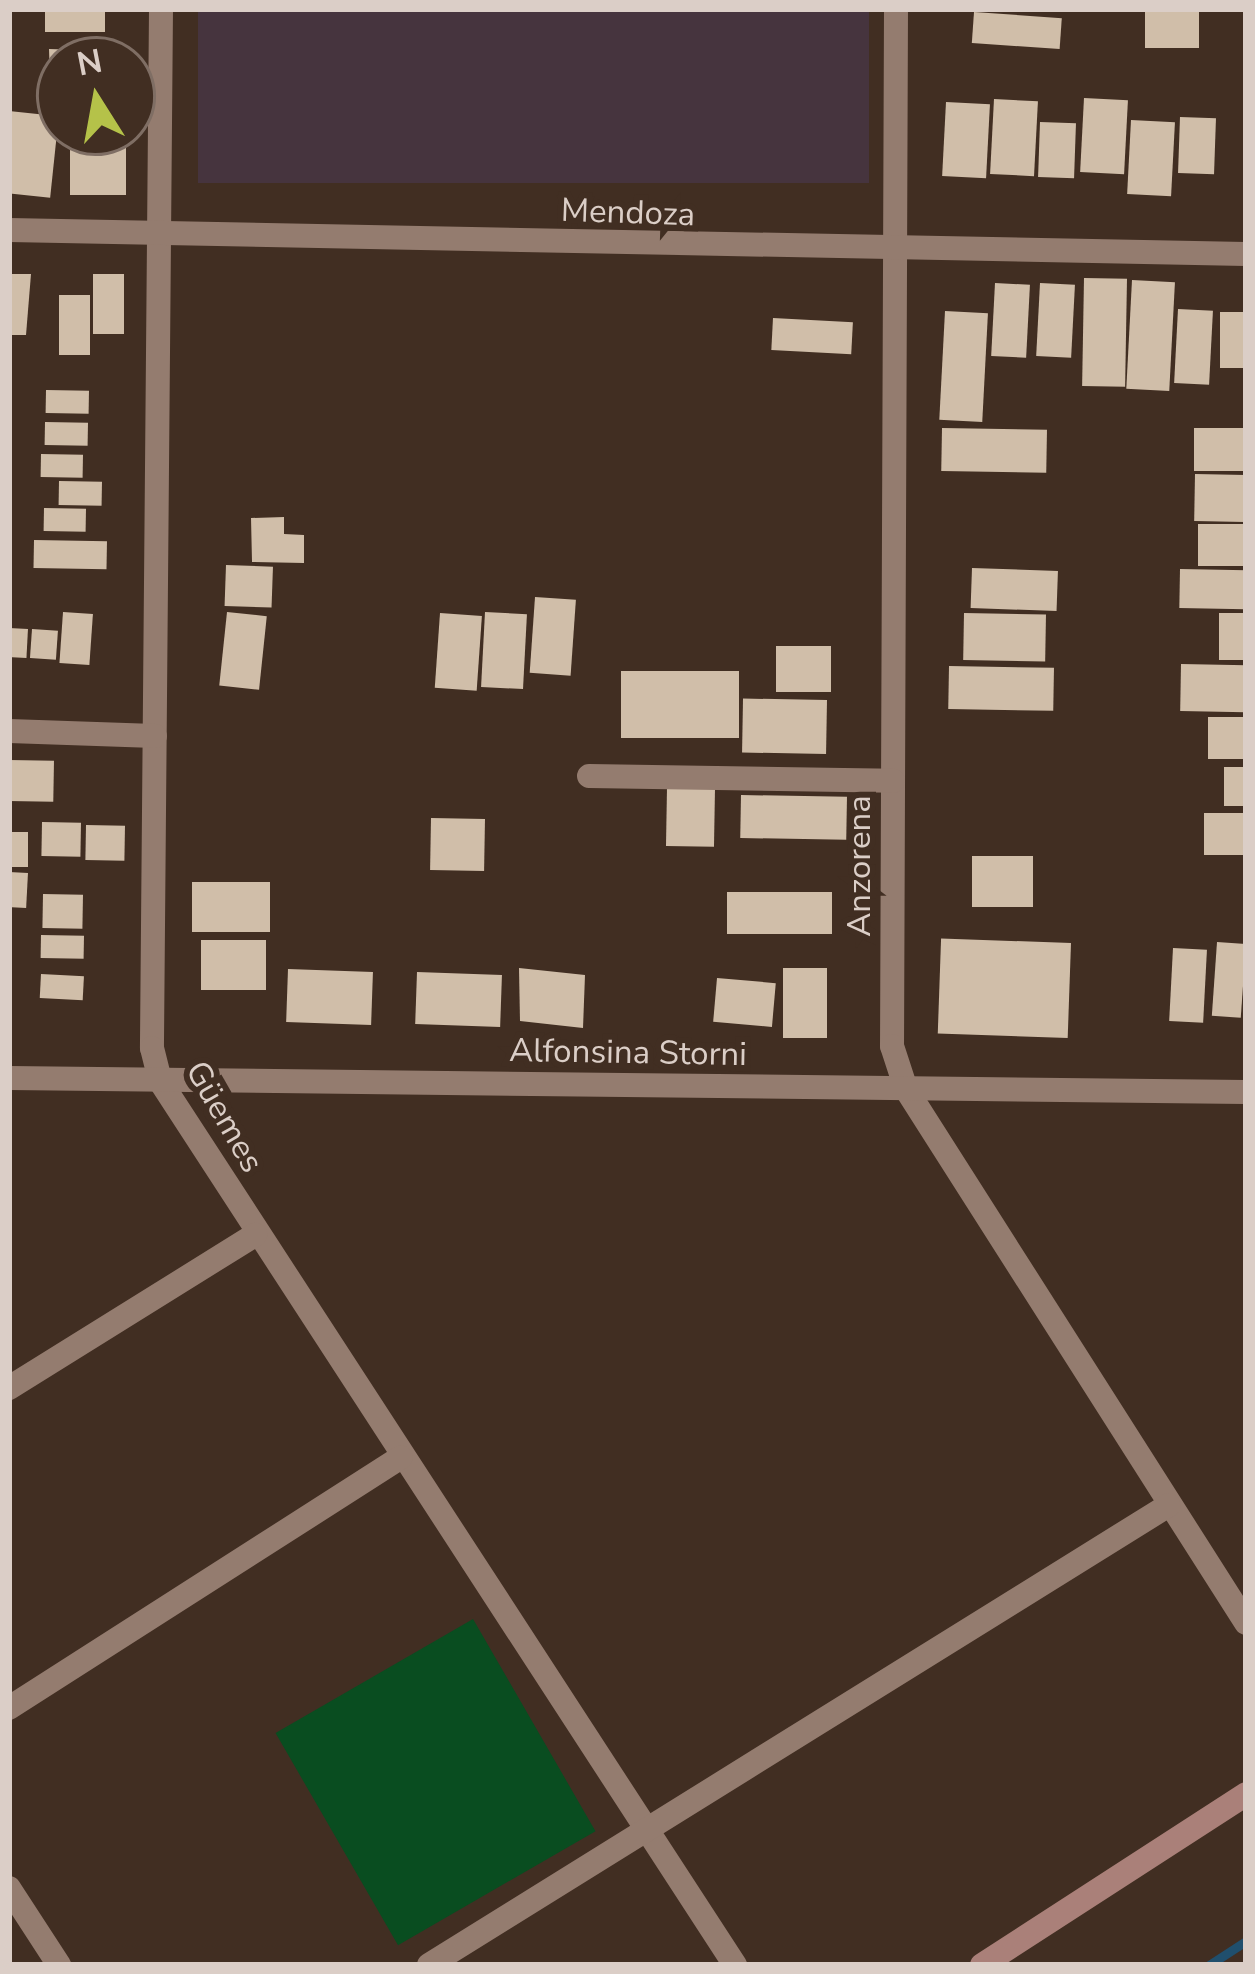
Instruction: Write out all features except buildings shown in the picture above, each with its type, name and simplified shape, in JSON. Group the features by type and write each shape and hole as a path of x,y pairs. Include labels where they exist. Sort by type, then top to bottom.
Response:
{"main road":[{"path":"982,1965 1246,1793"}],"street":[{"name":"Güemes","path":"161,9 152,1048 160,1081 255,1235 735,1965"},
{"name":"Anzorena","path":"896,9 892,1046 906,1089 1246,1623"},
{"name":"Mendoza","path":"9,230 896,253 1246,254"},
{"path":"9,731 155,736"},
{"path":"589,776 893,781"},
{"name":"Alfonsina Storni","path":"9,1078 1246,1092"},
{"path":"9,1388 255,1235"},
{"path":"9,1708 401,1457"},
{"path":"429,1965 644,1826 1169,1504"},
{"path":"9,1888 59,1965"}],"shaded area":[{"path":"198,9 869,9 869,183 198,183"}],"green space":[{"path":"473,1619 596,1831 398,1945 276,1733"}],"waterway":[{"path":"1209,1965 1246,1941"}]}
